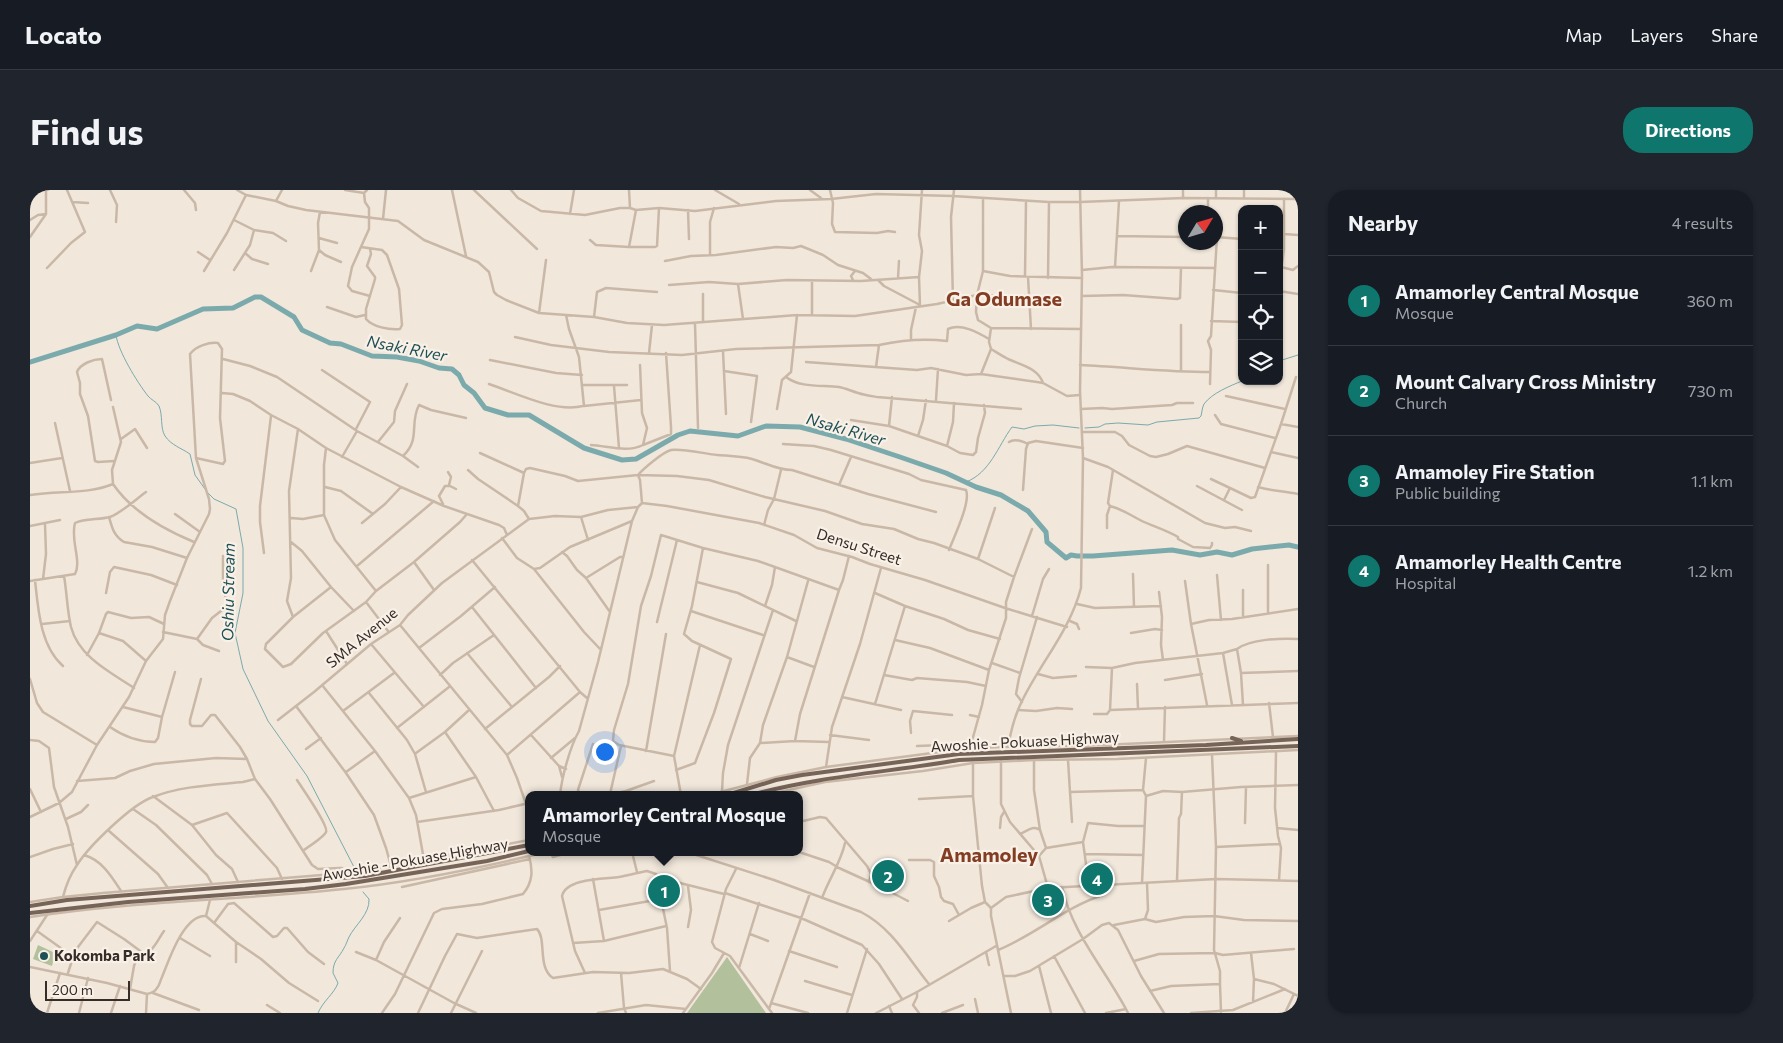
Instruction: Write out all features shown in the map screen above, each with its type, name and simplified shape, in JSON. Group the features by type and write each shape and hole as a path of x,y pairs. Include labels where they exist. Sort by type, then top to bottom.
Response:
{"main road":[{"path":"1232,738 1243,742"},
{"name":"Awoshie - Pokuase Highway","path":"740,791 776,780 967,754 1298,738"},
{"name":"Awoshie - Pokuase Highway","path":"769,791 817,780 974,758 1067,758 1298,746"},
{"path":"1060,760 1067,758"},
{"path":"889,764 890,771"},
{"name":"Awoshie - Pokuase Highway","path":"30,904 103,895 365,876 525,846"},
{"path":"498,852 499,858"},
{"name":"Awoshie - Pokuase Highway","path":"30,913 128,902 305,889 402,876 499,858 529,856"},
{"path":"128,894 128,902"},
{"path":"75,911 82,907"}],"street":[{"path":"30,237 46,214 46,190"},
{"path":"47,268 84,232 68,190"},
{"path":"110,190 117,205 116,222"},
{"path":"184,190 195,203 196,210"},
{"path":"237,190 246,195 276,201 288,206 320,212 398,221 424,240 466,256 486,268 489,272 494,292 497,295 539,313 594,317 652,325 695,324 812,314 855,316 953,301 977,295 1028,296"},
{"path":"276,201 282,190"},
{"path":"345,190 364,193"},
{"path":"364,193 367,190"},
{"path":"383,219 386,190"},
{"path":"452,190 466,256"},
{"path":"474,190 537,249"},
{"path":"511,190 518,198 541,211 585,216 630,208 636,210 659,208 695,211 740,205 890,194 1049,202 1183,198 1298,199"},
{"path":"570,214 574,190"},
{"path":"629,190 630,208"},
{"path":"715,190 740,205"},
{"path":"810,190 821,198"},
{"path":"830,190 833,211 832,224 835,232 895,232"},
{"path":"862,190 862,196"},
{"path":"910,340 918,306 922,252 919,235 922,190"},
{"path":"953,301 951,217 954,190"},
{"path":"1008,747 1018,710 1070,621 1081,588 1083,448 1080,395 1082,270 1080,190"},
{"path":"1183,190 1183,198"},
{"path":"1216,190 1216,198"},
{"path":"1244,190 1244,198"},
{"path":"364,193 365,202 369,208 369,229 350,272 348,286 352,291 370,296"},
{"path":"204,271 234,220 246,195"},
{"path":"983,198 983,271 977,295 977,318 980,322 991,328 1081,329"},
{"path":"1208,198 1208,205"},
{"path":"1283,250 1284,199"},
{"path":"1026,201 1030,329"},
{"path":"1115,267 1119,201"},
{"path":"72,202 88,202"},
{"path":"1048,278 1049,202"},
{"path":"590,240 596,245 657,246 659,208"},
{"path":"710,255 710,222 714,208"},
{"path":"629,247 636,210"},
{"path":"688,210 689,238"},
{"path":"311,271 319,250 318,223 320,212"},
{"path":"30,220 38,215 46,214"},
{"path":"234,220 254,230 273,233 286,240"},
{"path":"234,270 252,241 254,230"},
{"path":"1284,234 1298,235"},
{"path":"1117,236 1178,237"},
{"path":"319,238 337,243"},
{"path":"1223,238 1238,239"},
{"path":"665,261 691,256 801,246 823,255 838,265 863,273 879,281 919,277"},
{"path":"361,247 386,252 397,280 401,298 401,328 396,330 368,322 365,315 375,277 367,266 370,249"},
{"path":"319,250 325,256 340,262"},
{"path":"1210,384 1211,350 1208,341 1211,336 1216,250"},
{"path":"198,252 210,260"},
{"path":"246,253 252,259 268,264"},
{"path":"539,313 546,260"},
{"path":"898,278 899,262"},
{"path":"1283,268 1293,270 1298,266"},
{"path":"1082,270 1115,267 1215,268"},
{"path":"1082,296 1122,295 1180,298 1181,268"},
{"path":"853,280 851,276 855,271"},
{"path":"983,271 995,274 1048,278 1082,278"},
{"path":"669,286 709,282 738,284 787,280 862,281 872,279"},
{"path":"812,281 812,314"},
{"path":"879,281 884,286 918,306"},
{"path":"738,284 743,319"},
{"path":"594,317 597,292 602,289 657,292"},
{"path":"1214,290 1238,293"},
{"path":"1283,292 1298,294"},
{"path":"702,294 703,323"},
{"path":"1279,340 1280,295"},
{"path":"327,307 356,317 365,315"},
{"path":"566,315 569,329 577,348 582,375 584,404"},
{"path":"778,409 780,385 782,380 791,372 797,315"},
{"path":"1211,321 1238,322"},
{"path":"695,324 698,428"},
{"path":"649,353 652,325"},
{"path":"1181,371 1182,325"},
{"path":"515,337 551,345 627,353 696,354 723,350 879,345 896,341 929,339 947,341 948,329 956,327 974,330 989,339"},
{"path":"981,374 991,349 989,339 991,328"},
{"path":"30,817 59,803 72,792 97,745 134,688 146,662 161,643 164,624 176,585 210,509 208,493 196,458 190,354 196,349 215,343 222,347 223,359 220,418 224,462 223,464 196,458"},
{"path":"876,367 879,345"},
{"path":"991,349 1040,375 1044,383"},
{"path":"723,350 726,414"},
{"path":"591,445 630,448 670,434 672,427 666,353"},
{"path":"112,400 102,359 80,367 77,372 80,382 80,394 88,416 95,461 114,461"},
{"path":"223,359 250,366 278,377 356,430 403,456 418,467"},
{"path":"490,360 556,373 582,375"},
{"path":"806,362 938,369 966,375 981,374 1044,383 1067,396 1080,395"},
{"path":"640,365 641,400 647,428 643,445"},
{"path":"1080,365 1210,372"},
{"path":"936,400 938,369"},
{"path":"322,370 370,402 342,457"},
{"path":"724,371 756,376 751,422"},
{"path":"786,377 791,381 825,387 838,387 863,394 1021,408"},
{"path":"1211,479 1250,498 1255,497 1285,409 1293,392 1296,377"},
{"path":"378,442 394,422 395,411 406,384"},
{"path":"489,384 550,404 583,407 584,404"},
{"path":"582,385 627,385"},
{"path":"614,386 619,448"},
{"path":"222,393 244,398 298,429 326,448 401,487 444,506 499,525 504,528 507,535"},
{"path":"1226,396 1285,409"},
{"path":"888,426 892,397"},
{"path":"584,404 584,406 641,400"},
{"path":"918,436 926,400"},
{"path":"947,446 953,422 954,403"},
{"path":"1081,409 1139,408 1172,406 1177,403 1194,403"},
{"path":"403,456 413,444 419,405 434,411 466,418"},
{"path":"851,420 888,426 947,446 964,454 975,454 986,413 984,405"},
{"path":"113,407 120,439 114,461 113,484 143,515 194,542"},
{"path":"264,554 260,506 271,415"},
{"path":"1215,415 1221,424 1275,438"},
{"path":"55,423 70,491"},
{"path":"1281,424 1298,427"},
{"path":"120,439 135,429 147,448"},
{"path":"293,617 288,601 291,578 290,491 298,429"},
{"path":"1082,432 1115,432 1122,436 1129,445 1150,456 1156,457 1168,454 1187,446 1265,468"},
{"path":"1009,442 1017,440 1028,444"},
{"path":"1023,490 1028,444 1030,441 1083,448"},
{"path":"783,444 814,446 909,474 921,480 964,490 968,494 949,550"},
{"path":"326,448 324,516 335,540 376,591"},
{"path":"638,475 644,467 672,449 739,456 781,470 792,470 936,512"},
{"path":"1271,452 1298,458"},
{"path":"480,453 524,473"},
{"path":"839,485 851,456"},
{"path":"30,463 62,458"},
{"path":"1083,458 1114,470 1205,523 1251,531"},
{"path":"518,506 524,473 526,469 530,468 578,481 638,475 677,476 709,480 862,524 894,529 978,559 1014,577"},
{"path":"468,470 518,506 529,519 581,516 608,510 638,507"},
{"path":"764,525 768,510 774,499 781,470"},
{"path":"1106,528 1114,470"},
{"path":"444,506 439,496 445,486 449,485 451,477 448,472"},
{"path":"560,791 562,777 579,731 601,650 632,521 638,507 642,503 638,475"},
{"path":"30,495 70,491 88,492 113,484"},
{"path":"449,485 456,489"},
{"path":"1197,486 1242,510"},
{"path":"325,487 341,491 373,514"},
{"path":"362,523 394,496 401,487"},
{"path":"1224,500 1230,488"},
{"path":"1258,488 1298,494"},
{"path":"30,581 72,575 77,571 73,539 75,524 79,521 110,517 146,492"},
{"path":"357,566 434,502"},
{"name":"Densu Street","path":"642,503 764,525 794,535 817,548 849,556 1005,608 1067,626"},
{"path":"1110,506 1172,533 1178,539 1193,547 1210,548 1212,543"},
{"path":"978,559 995,508"},
{"path":"175,514 200,532"},
{"path":"331,587 293,617 265,647 274,660 283,667 291,664 326,631 366,602 376,591 414,562 467,514"},
{"path":"291,518 304,519 324,516"},
{"path":"581,516 588,540"},
{"path":"110,517 112,529 119,539 124,542 158,548 188,558"},
{"name":"SMA Avenue","path":"278,720 371,644 388,631 400,625 434,590 529,519"},
{"path":"30,526 60,520"},
{"path":"534,569 540,568 562,552 632,521"},
{"path":"43,579 46,554 45,524"},
{"path":"970,748 989,670 1000,639 1006,614 1005,608 1014,577 1032,529"},
{"path":"674,756 622,746 614,743 613,735 628,684 644,595 650,581 661,535 703,548 739,555 839,590"},
{"path":"502,538 517,558 534,569 584,632 601,650"},
{"path":"657,622 677,540"},
{"path":"290,542 307,557 331,587 354,611"},
{"path":"676,770 695,763 731,659 688,639 684,634 691,611 703,548"},
{"path":"562,552 586,578 610,612"},
{"path":"197,639 212,618 226,607 227,604 223,586 223,556"},
{"path":"795,741 800,714 849,556"},
{"path":"586,578 623,557"},
{"path":"472,560 580,692 588,698"},
{"path":"414,562 434,590"},
{"path":"1268,565 1268,613"},
{"path":"764,606 772,585 775,567"},
{"path":"106,593 110,572 114,568 153,576 176,585"},
{"path":"826,768 830,735 875,593 881,568"},
{"path":"1032,616 1043,579 1049,569"},
{"path":"1133,574 1134,607"},
{"path":"1218,575 1221,620"},
{"path":"64,576 70,621 75,638 87,655 134,688"},
{"path":"35,580 42,624 50,650 63,666"},
{"path":"747,784 750,758 760,743 763,725 787,657 808,580"},
{"path":"1185,581 1191,624 1207,706"},
{"path":"697,582 738,593 796,621"},
{"path":"419,648 495,587"},
{"path":"1243,590 1243,616"},
{"path":"1159,592 1163,660"},
{"path":"875,593 968,630 1000,639"},
{"path":"366,602 388,631"},
{"path":"1077,604 1095,608 1161,606"},
{"path":"875,704 905,606"},
{"path":"472,607 536,688"},
{"path":"1191,624 1298,609"},
{"path":"772,610 728,745 722,791 777,776 970,748 1080,746 1232,738 1298,738"},
{"path":"691,611 763,635"},
{"path":"87,655 108,612 131,618 149,617 164,624"},
{"path":"1022,702 1016,694 1036,617"},
{"path":"42,624 70,621"},
{"path":"1070,621 1078,624 1080,629"},
{"path":"400,625 506,756 525,796"},
{"path":"1131,632 1162,630"},
{"path":"326,631 347,664"},
{"path":"163,632 197,639 203,645 219,652"},
{"path":"99,633 124,641 146,662"},
{"path":"646,751 666,634"},
{"path":"440,675 494,635"},
{"path":"1086,667 1112,668 1135,663 1223,653 1261,641 1298,639"},
{"path":"896,640 930,648 989,670"},
{"path":"371,644 424,707"},
{"path":"681,791 674,756 700,645"},
{"path":"1237,649 1243,705"},
{"path":"468,653 512,707"},
{"path":"1223,653 1232,705"},
{"path":"787,657 814,667"},
{"path":"992,664 1020,673"},
{"path":"485,730 560,666"},
{"path":"1110,710 1112,668"},
{"path":"1241,673 1298,671"},
{"path":"110,727 142,741 155,742 158,738 175,672"},
{"path":"343,711 395,673"},
{"path":"1038,674 1053,678 1076,676"},
{"path":"1165,680 1202,674"},
{"path":"884,675 912,680 917,678 967,682 986,686"},
{"path":"30,679 32,691 43,712 97,745"},
{"path":"201,679 190,724 192,726 202,726 211,714 215,715 240,747 255,779 315,868 318,870 342,868 344,873"},
{"path":"1137,684 1138,709"},
{"path":"322,685 375,751 408,798 417,822 424,860"},
{"path":"397,728 449,687"},
{"path":"506,756 580,692"},
{"path":"369,693 415,754 426,792"},
{"path":"842,697 866,704 875,704 901,710"},
{"path":"1094,714 1108,713 1110,710 1298,702"},
{"path":"1269,703 1273,737"},
{"path":"123,706 162,717"},
{"path":"296,706 346,772 378,822 391,866"},
{"path":"1164,741 1165,708"},
{"path":"1018,710 1072,709"},
{"path":"415,754 469,710"},
{"path":"911,733 910,721 913,711 952,715"},
{"path":"970,715 979,717"},
{"path":"444,732 476,777 494,811"},
{"path":"531,735 559,766 566,769"},
{"path":"830,735 869,740"},
{"path":"306,749 321,738"},
{"path":"551,758 575,738"},
{"path":"30,740 39,741 49,748 51,777 66,819 73,844 76,866"},
{"path":"760,743 829,742"},
{"path":"578,791 592,744"},
{"path":"917,746 971,744"},
{"path":"610,791 622,746"},
{"path":"1072,822 1067,758 1146,758 1298,750"},
{"path":"346,772 375,751"},
{"path":"1276,752 1275,786 1281,861 1279,880"},
{"path":"1212,755 1216,847 1215,953 1220,972 1221,1012"},
{"path":"77,782 115,778 130,771 154,764 216,758 247,759"},
{"path":"1142,884 1146,796 1143,790 1146,758"},
{"path":"1034,760 1034,790 1040,830 1046,848"},
{"path":"784,791 825,782 923,771 973,763 1060,760"},
{"path":"1000,762 1000,797 1004,812 1039,856 1048,888"},
{"path":"973,763 973,796 982,886 985,902 991,908 992,927 1011,1013"},
{"path":"559,766 562,777"},
{"path":"408,798 476,777"},
{"path":"63,896 66,885 84,855 133,808 146,799 194,787 255,779"},
{"path":"297,780 323,821 326,830 325,834 303,850"},
{"path":"632,791 654,781"},
{"path":"1146,796 1163,791 1182,792 1298,785"},
{"path":"1245,823 1246,787"},
{"path":"30,789 41,812"},
{"path":"1070,792 1143,790"},
{"path":"1177,881 1179,818 1181,814 1182,792"},
{"path":"153,796 192,825 216,855 232,869 238,882"},
{"path":"919,800 973,796"},
{"path":"66,819 81,812 88,805"},
{"path":"417,822 525,805"},
{"path":"133,808 156,825 207,875 212,884"},
{"path":"1000,828 1001,816 1004,812"},
{"path":"192,825 227,813 277,868 282,879"},
{"path":"803,821 820,817 826,818 870,871 869,882"},
{"path":"1089,886 1083,842 1088,823 1144,826"},
{"path":"1020,834 1032,828 1040,830"},
{"path":"1277,828 1298,830"},
{"path":"109,831 158,874 168,888"},
{"path":"30,904 63,896 103,895 121,891 344,873 525,841"},
{"path":"822,898 840,860 846,842"},
{"path":"1039,856 1046,848 1083,842"},
{"path":"30,857 73,844"},
{"path":"1216,847 1280,844"},
{"path":"803,853 826,860 908,901"},
{"path":"1085,854 1143,855"},
{"path":"84,855 92,857 104,868 116,881 121,891"},
{"path":"382,1013 395,994 434,914 442,909 482,904 523,894 531,882 532,870 529,856 484,871 402,887"},
{"path":"633,856 637,872"},
{"path":"699,856 861,912 880,924 894,938 929,984"},
{"path":"909,860 930,860 934,862 934,876 941,897 944,901 953,904 959,915"},
{"path":"30,917 75,911 342,889 517,861"},
{"path":"484,866 484,871"},
{"path":"736,869 724,894 712,942 715,948 730,956 772,1013"},
{"path":"585,973 573,943 562,894 568,887 593,879 623,876 637,872 650,872 660,878 688,886 759,903 801,918 862,945 902,999"},
{"path":"660,878 660,899 666,926 670,971"},
{"path":"593,879 604,941"},
{"path":"991,908 1002,899 1016,894 1048,888 1216,879 1298,880"},
{"path":"1145,919 1148,914 1147,883"},
{"path":"997,950 1025,938 1068,910 1103,895 1108,885"},
{"path":"688,886 691,910 688,928"},
{"path":"1062,887 1068,910 1083,939 1127,1011 1106,1013"},
{"path":"769,1009 810,893"},
{"path":"1045,898 1056,902 1065,902"},
{"path":"599,910 660,899"},
{"path":"206,916 210,900"},
{"path":"949,921 985,902"},
{"path":"214,923 228,904 234,903 272,937 277,936 284,928 287,928 308,952 324,964"},
{"path":"739,968 759,903"},
{"path":"30,941 48,915"},
{"path":"153,993 158,988 188,924 195,918 206,916 236,942 262,959 289,983 318,1001"},
{"path":"1004,976 1024,974 1083,939 1105,923 1114,925 1145,919 1156,922 1184,917 1214,916 1244,920 1298,921"},
{"path":"376,960 384,942 400,918"},
{"path":"68,974 72,956 97,922 143,953 149,952 164,931"},
{"path":"1114,925 1164,1013"},
{"path":"573,943 604,941 666,926"},
{"path":"418,1013 457,934 477,938 537,929 540,932 545,969 549,975 555,978 585,973 640,973 663,969 701,989"},
{"path":"36,931 72,956"},
{"path":"750,934 768,941"},
{"path":"180,938 210,956"},
{"path":"236,942 236,962"},
{"path":"876,1013 996,946"},
{"path":"1134,961 1148,955 1159,954 1215,953 1222,955 1294,949"},
{"path":"790,950 837,967"},
{"path":"847,1013 867,950"},
{"path":"451,1013 482,951"},
{"path":"130,989 134,966 139,952"},
{"path":"356,952 376,960 476,1013"},
{"path":"986,952 990,965"},
{"path":"683,1013 724,953"},
{"path":"1251,953 1254,979 1253,1002"},
{"path":"1054,956 1085,1013"},
{"path":"1039,966 1051,1013"},
{"path":"30,967 88,978 147,994 153,993 199,1010"},
{"path":"47,1013 60,973"},
{"path":"621,973 626,1013"},
{"path":"79,1013 88,978"},
{"path":"1254,979 1285,989 1298,996"},
{"path":"805,981 852,995"},
{"path":"1150,991 1172,986 1220,984"},
{"path":"111,1013 120,986"},
{"path":"1191,1013 1233,1010 1285,989"},
{"path":"916,992 917,997 913,1005 918,1013"},
{"path":"146,1013 147,994"},
{"path":"1285,1013 1294,994"},
{"path":"975,1000 978,1013"},
{"path":"771,1003 808,1013"},
{"path":"598,1013 646,1004 686,1009"},
{"path":"942,1013 963,1004"},
{"path":"267,1005 280,1013"},
{"path":"889,1006 892,1013"},
{"path":"272,1013 274,1009"}],"green space":[{"name":"Kokomba Park","path":"38,945 55,953 52,966 33,959"},
{"path":"727,957 766,1013 687,1013"}],"waterway":[{"name":"Nsaki River","path":"30,362 116,335 137,326 157,329 203,309 233,308 255,297 261,297 294,317 302,330 330,343 341,344 372,356 397,357 419,361 439,368 452,369 485,408 508,415 529,415 584,448 622,460 636,459 678,435 690,431 738,436 766,426 800,427 846,439 900,457 1001,495 1028,511 1046,532 1047,542 1066,558 1071,555 1093,556 1172,550 1200,555 1217,552 1232,555 1252,549 1289,545 1298,547"},
{"name":"Oshiu Stream","path":"116,335 124,358 134,375 148,396 159,406 165,436 173,444 190,454 195,475 205,489"},
{"path":"1283,360 1298,355"},
{"path":"1085,428 1118,423 1148,425 1157,422 1199,418 1207,400 1238,383"},
{"path":"966,482 974,478 987,466 1012,427 1024,429 1053,425 1079,428"},
{"name":"Oshiu Stream","path":"207,492 214,499 236,509 243,548 243,593 235,633 243,669 268,721 307,776 355,869"},
{"name":"Oshiu Stream","path":"318,1013 338,983 333,973 335,962 367,910 369,899 363,892"}],"place":[{"name":"Mount Calvary Cross Ministry","path":"888,876"},
{"name":"Amamorley Health Centre","path":"1097,879"},
{"name":"Amamorley Central Mosque","path":"664,891"},
{"name":"Amamoley Fire Station","path":"1048,900"},
{"name":"Kokomba Park","path":"44,956"}],"district":[{"name":"Ga Odumase","path":"1004,299"},
{"name":"Amamoley","path":"989,855"}]}
